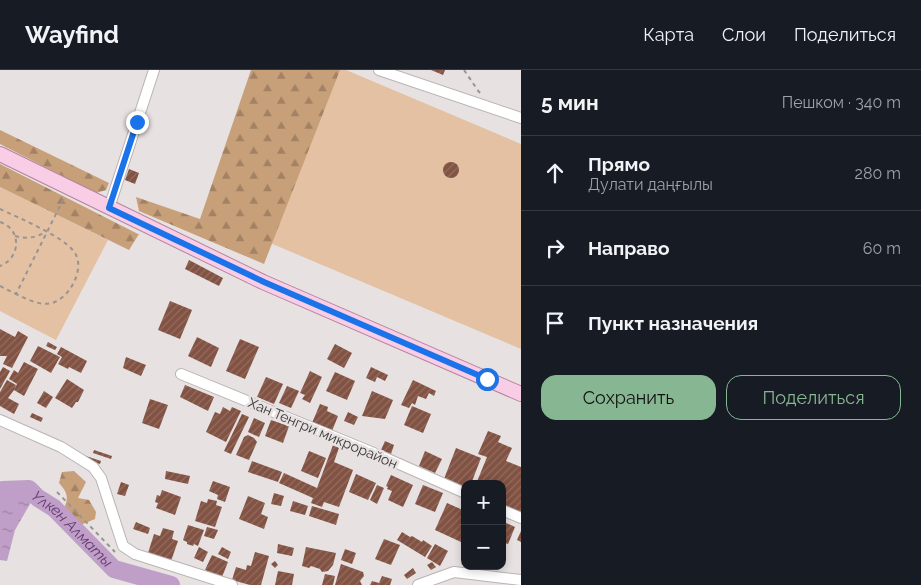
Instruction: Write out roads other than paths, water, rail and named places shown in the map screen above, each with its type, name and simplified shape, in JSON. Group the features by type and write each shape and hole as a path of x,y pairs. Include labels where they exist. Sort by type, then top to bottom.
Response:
{"main road":[{"path":"0,154 299,298 521,394"}],"street":[{"path":"109,208 154,70"},
{"path":"379,70 521,118"},
{"name":"Хан Тенгри микрорайон","path":"181,374 381,456 461,491"},
{"path":"0,420 61,447 93,467 101,478 123,546 132,552 232,585"},
{"path":"506,512 521,518"},
{"path":"418,585 454,572 521,580"}],"water":[{"path":"9,482 30,486 30,494 34,497 15,530 7,561 0,560 0,484"}],"waterway":[{"name":"Үлкен Алматы","path":"0,493 3,490 29,489 38,498 54,508 114,569 171,585"}]}
